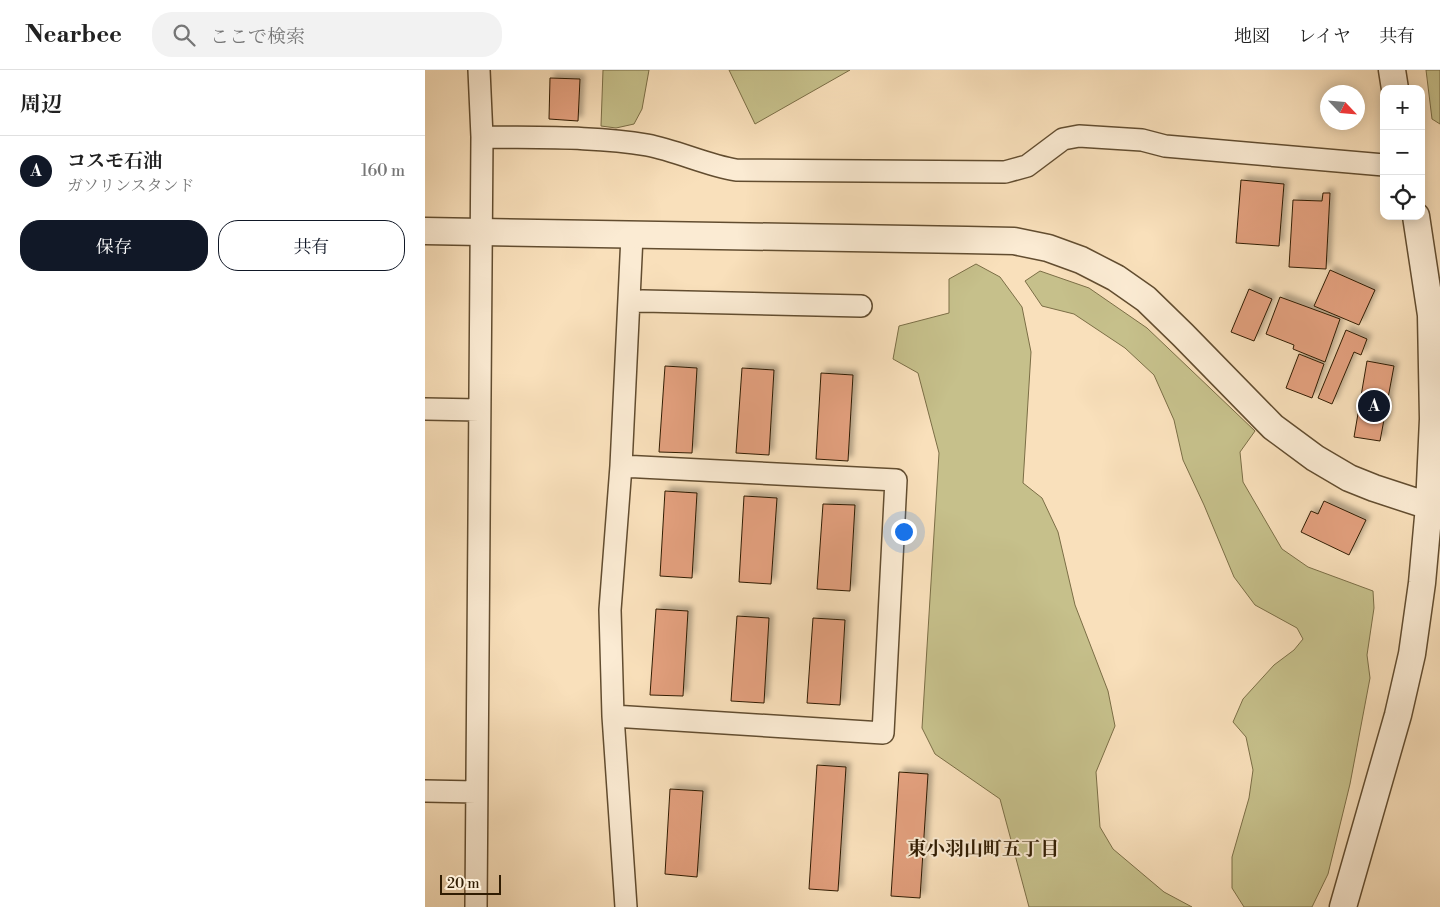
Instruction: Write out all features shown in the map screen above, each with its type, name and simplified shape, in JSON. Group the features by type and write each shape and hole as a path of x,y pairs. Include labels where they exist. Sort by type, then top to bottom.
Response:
{"street":[{"path":"475,907 482,137 479,70"},
{"path":"1392,70 1394,85"},
{"path":"482,137 618,141 649,146 736,170 1005,172 1027,166 1063,139 1079,136 1142,140 1165,146 1380,165"},
{"path":"1343,907 1398,716 1412,654 1422,583 1429,506 1433,419 1431,316 1417,220"},
{"path":"425,232 986,240 1015,241 1048,248 1081,260 1116,278 1146,299 1273,428 1315,458 1349,478 1429,506"},
{"path":"626,907 613,716 610,610 621,466 632,236"},
{"path":"629,302 861,306"},
{"path":"425,409 479,410"},
{"path":"613,716 883,733 896,480 621,466"},
{"path":"425,791 476,792"}],"shaded area":[{"path":"603,70 649,70 642,109 634,124 616,128 601,126"},
{"path":"729,70 850,70 755,124"},
{"path":"1426,70 1440,70 1440,124 1432,119"},
{"path":"976,264 1000,277 1022,307 1031,352 1023,483 1042,498 1058,532 1075,605 1108,691 1115,726 1096,772 1100,827 1113,849 1164,892 1192,907 1029,907 1000,799 935,754 922,728 939,453 918,373 893,359 899,326 949,313 949,279"},
{"path":"1040,271 1089,288 1147,328 1255,431 1240,452 1243,482 1282,549 1308,567 1373,591 1374,608 1367,655 1370,678 1350,784 1328,874 1312,907 1244,907 1232,888 1232,857 1249,798 1253,770 1246,737 1233,722 1243,699 1274,665 1294,650 1303,639 1297,628 1255,605 1234,577 1183,460 1174,420 1154,375 1125,348 1074,314 1042,306 1025,281"}],"building":[{"path":"550,78 580,79 578,121 549,119"},
{"path":"1241,180 1284,184 1279,246 1236,243"},
{"path":"1323,193 1330,193 1326,269 1289,267 1293,200 1322,201"},
{"path":"1330,270 1375,290 1359,325 1314,306"},
{"path":"1249,289 1272,299 1254,341 1231,332"},
{"path":"1280,297 1340,319 1325,362 1293,349 1294,345 1266,334"},
{"path":"1346,330 1367,339 1361,355 1354,352 1332,404 1318,398"},
{"path":"1299,354 1324,364 1312,398 1286,388"},
{"path":"1367,361 1394,366 1380,441 1354,437"},
{"path":"665,366 697,368 692,453 659,452"},
{"path":"742,368 774,370 769,455 736,453"},
{"path":"821,373 853,375 848,461 816,459"},
{"path":"665,491 697,493 692,578 660,576"},
{"path":"744,496 777,498 771,584 739,582"},
{"path":"1324,501 1366,520 1349,555 1301,532 1311,511 1318,514"},
{"path":"823,504 855,505 850,591 817,589"},
{"path":"656,609 688,611 683,696 650,695"},
{"path":"737,616 769,618 764,703 731,701"},
{"path":"813,618 845,620 840,705 807,703"},
{"path":"817,765 846,767 838,891 809,889"},
{"path":"899,772 928,774 920,898 891,896"},
{"path":"670,789 703,791 697,877 665,874"}],"place":[{"name":"コスモ石油","path":"1374,406"}],"district":[{"name":"東小羽山町五丁目","path":"983,849"}]}
